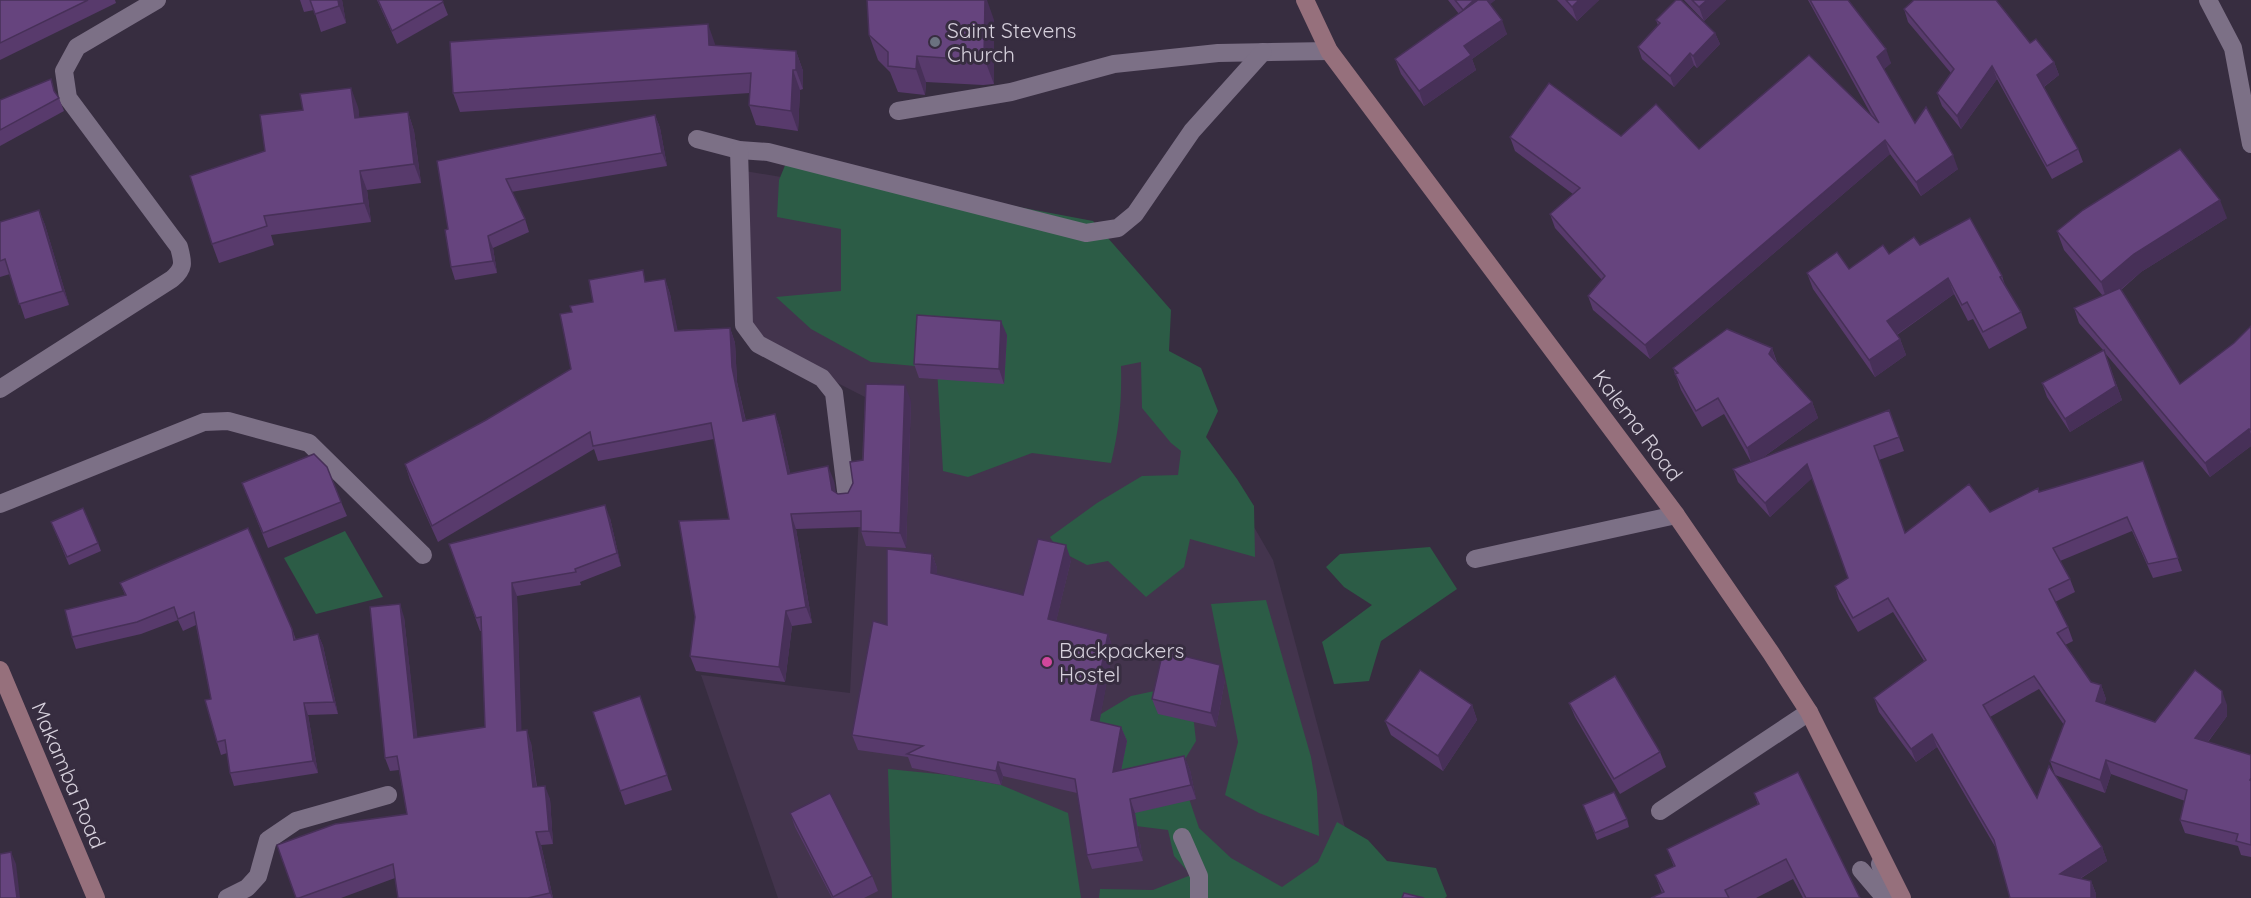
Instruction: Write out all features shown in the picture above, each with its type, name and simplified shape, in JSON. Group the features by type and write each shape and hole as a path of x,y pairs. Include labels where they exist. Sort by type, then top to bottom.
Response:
{"street":[{"path":"0,389 182,271 183,262 179,247 68,98 64,71 77,47 157,0"},
{"name":"Kalema Road","path":"1305,0 1329,51 1676,515 1809,712 1902,898"},
{"path":"2208,0 2233,48 2251,144"},
{"path":"898,111 1011,92 1114,64 1218,53 1329,51"},
{"path":"697,138 739,150 768,152 1086,233 1118,228 1135,214 1192,131 1263,52"},
{"path":"739,150 744,325 758,344 822,378 834,393 847,499"},
{"path":"0,504 204,422 228,421 309,443 423,555"},
{"path":"1475,559 1676,515"},
{"name":"Makamba Road","path":"0,670 96,898"},
{"path":"1660,811 1809,712"},
{"path":"227,898 247,888 258,876 268,840 296,821 388,795"},
{"path":"1182,837 1199,876 1199,898"},
{"path":"1873,840 1890,898"},
{"path":"1861,870 1885,898"}],"shaded area":[{"path":"739,170 935,203 1091,244 1273,560 1364,898 778,898 701,675 850,693 865,397 796,362 739,326"}],"green space":[{"path":"786,163 1093,221 1171,310 1169,351 1201,368 1218,411 1206,437 1254,506 1255,557 1190,539 1184,567 1146,597 1108,561 1087,565 1058,550 1050,537 1097,503 1142,476 1178,475 1181,451 1171,443 1142,408 1141,362 1121,366 1119,415 1111,463 1032,453 968,477 943,471 937,368 871,362 811,329 776,297 841,291 841,229 777,217 779,180"},
{"path":"345,531 383,597 316,614 284,558"},
{"path":"1430,547 1457,589 1381,641 1369,681 1334,684 1322,642 1372,605 1344,587 1326,567 1340,554"},
{"path":"1266,600 1311,757 1317,792 1319,836 1259,813 1225,795 1238,742 1211,604"},
{"path":"1164,689 1191,696 1196,741 1179,769 1199,828 1231,858 1282,887 1318,862 1337,822 1368,840 1387,861 1436,868 1447,896 1445,898 1099,898 1100,889 1153,890 1191,875 1174,856 1168,830 1120,824 1096,717 1131,696"},
{"path":"888,769 948,775 1001,785 1068,813 1081,898 892,898"}],"building":[{"path":"0,0 88,0 0,43"},
{"path":"310,0 338,0 339,6 315,14"},
{"path":"378,0 442,0 443,2 392,31"},
{"name":"Saint Stevens Church","path":"867,0 985,0 984,58 974,60 917,56 916,69 888,66 888,52 869,35"},
{"path":"1455,0 1474,0 1463,10"},
{"path":"1478,0 1487,0 1502,20 1464,46 1471,55 1419,91 1395,59"},
{"path":"1566,0 1579,0 1572,7"},
{"path":"1676,0 1681,0 1715,33 1693,56 1690,53 1670,76 1638,47 1660,23 1656,20"},
{"path":"1692,0 1707,0 1699,7"},
{"path":"1810,0 1848,0 1886,49 1877,57 1915,123 1926,107 1953,155 1916,182 1885,140 1645,345 1588,296 1605,276 1550,214 1580,188 1510,137 1549,83 1621,136 1656,104 1699,149 1809,55 1879,123"},
{"path":"1914,0 1996,0 2030,43 2036,39 2054,62 2037,75 2078,149 2047,166 1992,66 1957,116 1937,93 1954,69 1904,9"},
{"path":"708,24 709,45 796,51 791,111 749,105 751,73 453,93 450,42"},
{"path":"51,79 54,91 59,98 0,130 0,100"},
{"path":"351,88 355,118 408,112 414,164 360,171 364,203 264,216 267,226 212,244 190,176 265,151 260,115 303,110 300,94"},
{"path":"655,115 662,153 506,179 525,219 488,236 493,261 451,267 445,230 448,229 437,161"},
{"path":"2180,149 2220,200 2134,254 2101,282 2057,231 2083,210"},
{"path":"39,210 63,291 19,304 5,259 0,261 0,222"},
{"path":"1970,218 2021,312 1983,332 1967,302 1962,305 1948,278 1887,321 1900,339 1869,360 1807,273 1837,252 1849,269 1883,245 1889,254 1914,237 1920,245"},
{"path":"643,270 645,282 665,279 675,331 730,328 732,367 743,421 775,414 788,474 828,466 832,490 838,494 848,493 853,483 850,462 863,460 866,384 905,385 900,533 861,531 861,511 791,514 806,607 786,611 779,667 690,656 695,617 679,521 729,519 711,423 593,446 590,432 432,526 405,464 486,420 571,369 560,314 572,312 570,306 593,302 589,280"},
{"path":"2120,288 2180,384 2234,343 2251,326 2251,430 2249,429 2205,463 2074,308"},
{"path":"917,315 1001,321 999,369 914,364"},
{"path":"1727,329 1772,348 1769,354 1812,402 1747,448 1718,398 1696,411 1675,374 1678,373 1673,368"},
{"path":"2104,350 2116,386 2065,419 2042,383"},
{"path":"1889,410 1899,437 1874,446 1905,533 1969,484 1990,512 2038,488 2039,492 2143,461 2178,558 2148,564 2127,517 2053,548 2070,579 2049,589 2068,627 2057,633 2091,682 2101,685 2096,701 2155,722 2195,670 2222,691 2222,703 2195,738 2251,755 2251,845 2236,841 2238,834 2180,820 2187,790 2106,760 2100,780 2050,761 2065,721 2034,676 1983,705 2037,798 2049,766 2102,847 2060,874 2091,881 2091,898 2010,898 1994,840 1932,734 1911,749 1874,698 1926,660 1888,598 1853,618 1835,586 1848,578 1807,464 1765,503 1733,469"},
{"path":"314,454 327,467 341,502 263,533 242,483"},
{"path":"605,505 617,553 575,569 576,572 512,583 517,731 527,730 533,787 545,786 549,831 536,832 550,893 528,898 398,898 393,864 296,898 277,845 335,824 407,814 397,756 385,758 370,607 400,604 414,738 485,727 481,617 476,618 449,544"},
{"path":"83,508 98,543 67,557 51,522"},
{"path":"248,528 292,629 294,640 318,634 334,702 304,703 313,761 230,773 225,740 217,742 205,700 211,699 194,612 178,619 174,607 137,622 72,637 65,610 126,595 120,583"},
{"path":"1038,539 1066,545 1048,619 1108,634 1091,720 1121,727 1113,772 1184,756 1191,785 1130,799 1138,847 1087,855 1075,779 998,762 996,771 907,754 923,746 852,735 873,621 887,625 887,549 932,554 931,573 1023,595"},
{"path":"1163,651 1220,665 1211,713 1152,699"},
{"path":"1420,670 1472,705 1438,756 1385,721"},
{"path":"1615,676 1660,752 1614,779 1569,703"},
{"path":"640,696 667,775 620,791 593,712"},
{"path":"1798,772 1860,898 1806,898 1786,859 1725,890 1729,898 1651,898 1664,892 1655,875 1675,866 1667,849 1759,804 1754,793"},
{"path":"1614,792 1627,819 1595,833 1583,805"},
{"path":"830,793 872,876 833,897 790,813"},
{"path":"11,852 17,898 0,898 0,854"},
{"path":"1404,893 1424,898 1402,898"}],"place":[{"name":"Saint Stevens Church","path":"935,42"},
{"name":"Backpackers Hostel","path":"1047,662"}]}
